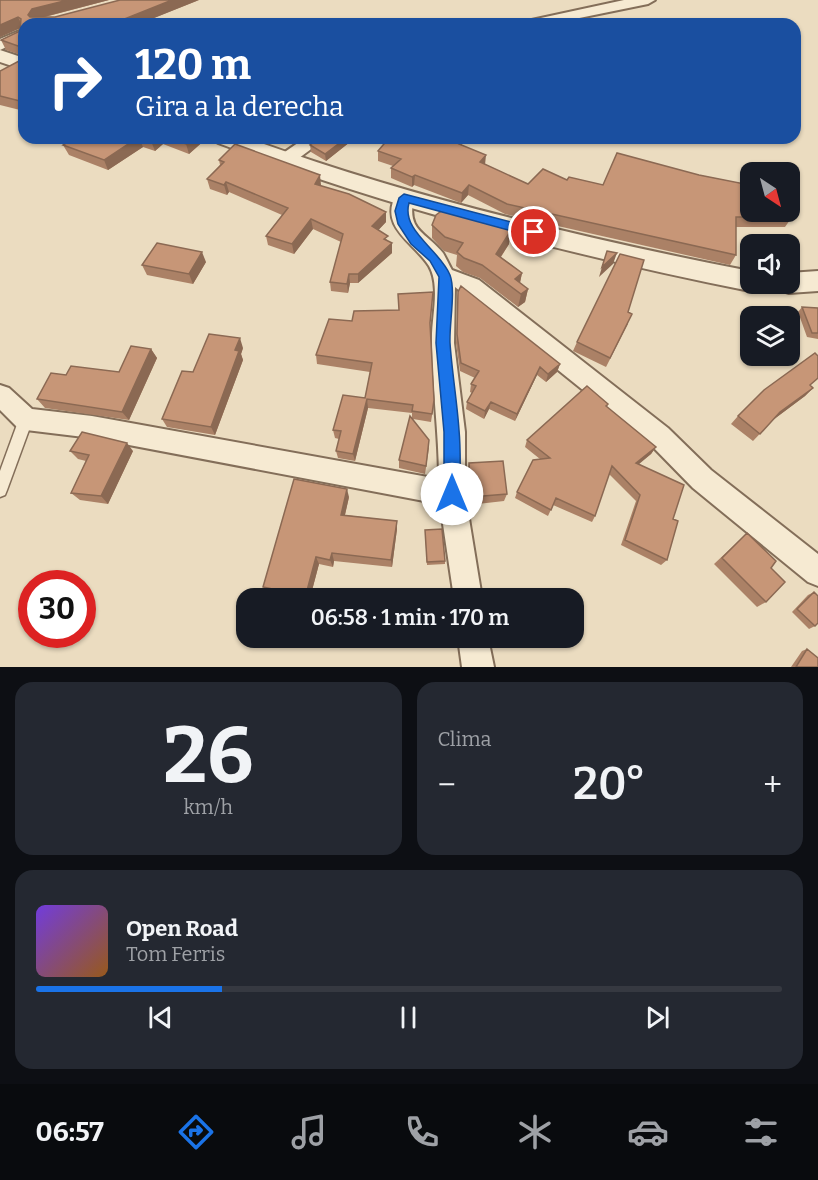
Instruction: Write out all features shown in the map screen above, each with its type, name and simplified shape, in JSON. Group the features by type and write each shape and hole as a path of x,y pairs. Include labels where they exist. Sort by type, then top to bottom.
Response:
{"street":[{"path":"556,18 648,0"},
{"path":"0,45 18,36"},
{"path":"0,76 14,61"},
{"path":"242,144 404,198 517,229 740,279"},
{"path":"285,160 308,144"},
{"path":"404,198 401,211 404,224 416,241 435,258 445,277 443,343 452,432 452,494 466,588"},
{"path":"445,277 460,280 471,286 659,436 702,479 818,572"},
{"path":"800,282 818,280"},
{"path":"0,395 26,419 92,427 452,494"},
{"path":"475,648 478,667"}],"lane":[{"path":"0,490 26,419"}],"building":[{"path":"0,0 68,0 32,9 28,15 30,17 55,17 120,0 172,0 127,18 18,17 0,25"},
{"path":"18,32 18,46 1,40"},
{"path":"18,62 18,100 0,96 0,71"},
{"path":"65,144 128,144 104,160 63,145"},
{"path":"235,144 320,175 315,184 349,194 386,212 372,226 388,236 384,239 392,243 358,274 349,274 347,284 330,282 343,234 311,219 292,244 266,236 288,208 226,182 224,185 207,179 224,162 219,160"},
{"path":"311,144 338,144 325,154"},
{"path":"384,144 459,144 486,155 480,162 528,184 543,169 567,180 569,177 603,185 617,153 699,175 740,183 740,217 736,217 736,255 507,204 469,185 462,193 391,168 401,159 378,151"},
{"path":"444,209 511,230 496,254 522,273 515,279 528,289 521,294 482,265 464,258 457,252 463,243 445,237 432,225 436,215"},
{"path":"157,243 202,252 189,274 142,265"},
{"path":"607,251 617,253 602,267"},
{"path":"620,254 644,260 628,312 632,314 610,358 577,342"},
{"path":"461,286 560,364 548,374 540,367 517,414 491,402 485,411 467,402 476,386 471,384 479,371 461,363 457,334 458,292"},
{"path":"433,292 430,323 434,400 432,414 412,411 413,405 367,399 353,454 336,451 341,431 333,430 343,395 365,398 372,363 316,355 329,319 352,321 354,311 399,310 398,294"},
{"path":"802,307 818,308 818,333 812,333"},
{"path":"209,334 240,338 235,350 239,351 211,427 162,419 182,371 193,372"},
{"path":"131,346 151,349 122,412 37,399 51,373 66,375 71,366 119,372"},
{"path":"815,353 818,356 818,378 810,385 813,388 780,412 760,434 738,416 764,390"},
{"path":"587,386 608,404 606,406 656,447 636,463 684,485 673,519 678,521 667,560 625,540 640,495 612,466 595,516 556,498 551,510 517,492 533,460 550,458 527,440"},
{"path":"410,416 429,440 426,466 399,460"},
{"path":"82,432 127,443 101,496 71,493 89,455 70,451"},
{"path":"503,461 507,494 471,497 469,463"},
{"path":"294,479 347,489 341,515 397,521 391,560 332,553 330,560 316,557 308,588 263,587"},
{"path":"442,529 445,561 427,562 425,530"},
{"path":"747,533 776,561 771,568 785,582 766,602 722,558"},
{"path":"814,592 818,596 818,623 815,626 797,609"},
{"path":"807,649 818,658 818,667 796,667"}],"route":[{"path":"452,494 452,432 443,343 445,277 435,258 416,241 404,224 401,211 404,198 453,213 534,232"}]}
